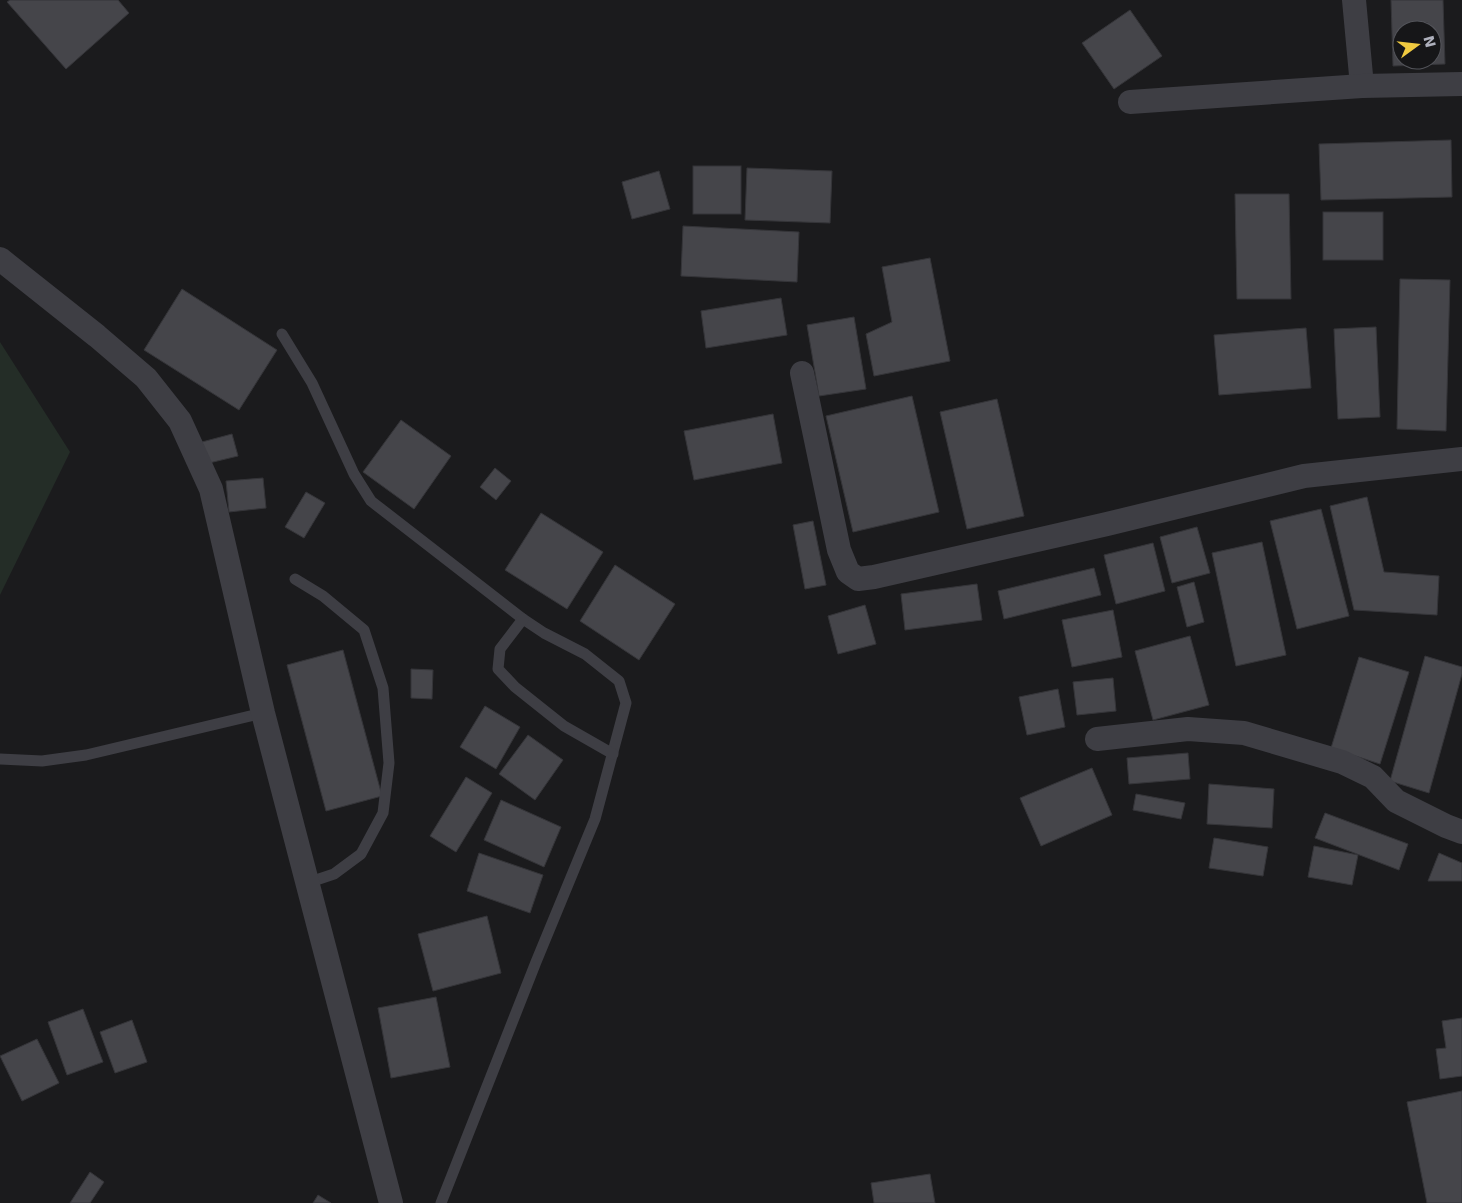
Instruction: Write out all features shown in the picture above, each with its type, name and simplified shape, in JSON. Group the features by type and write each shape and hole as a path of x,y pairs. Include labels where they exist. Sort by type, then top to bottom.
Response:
{"street":[{"path":"1354,0 1362,86"},
{"path":"1130,102 1362,86 1462,84"},
{"path":"0,259 97,336 146,378 180,421 211,489 263,713 391,1203"},
{"path":"802,373 839,550 848,572 858,579 1107,524 1304,476 1462,459"},
{"path":"1098,740 1132,734 1188,729 1244,733 1342,762 1373,777 1396,801 1462,832"}],"lane":[{"path":"282,334 312,383 354,474 371,501 523,619 544,633 585,654 619,682 626,703 595,819 532,971 441,1203"},
{"path":"295,579 322,596 364,630 382,688 390,763 383,812 361,854 334,874 307,883"},
{"path":"523,619 500,650 498,669 515,687 564,726 613,754"},
{"path":"0,758 42,761 86,755 263,713"}],"shaded area":[{"path":"0,342 70,452 0,595"}],"building":[{"path":"10,0 118,0 129,13 66,69 7,2"},
{"path":"1391,0 1443,0 1445,64 1442,64 1442,20 1392,20 1392,33"},
{"path":"1130,10 1162,56 1114,89 1082,43"},
{"path":"1451,140 1452,197 1321,200 1319,144"},
{"path":"693,166 741,166 741,214 693,214"},
{"path":"747,168 832,171 830,223 745,220"},
{"path":"659,171 670,209 632,219 622,182"},
{"path":"1235,194 1289,194 1291,299 1237,299"},
{"path":"1323,212 1383,212 1383,260 1323,260"},
{"path":"683,226 799,232 797,282 681,276"},
{"path":"930,258 950,361 874,376 866,334 892,322 882,267"},
{"path":"1400,279 1450,280 1446,431 1397,429"},
{"path":"182,289 277,350 239,410 144,350"},
{"path":"781,298 787,335 706,348 701,311"},
{"path":"854,317 866,389 819,396 807,325"},
{"path":"1376,327 1380,417 1338,419 1334,329"},
{"path":"1306,328 1311,388 1219,395 1214,335"},
{"path":"912,396 939,512 853,532 826,416"},
{"path":"997,399 1024,516 967,529 940,412"},
{"path":"773,414 782,463 694,480 684,431"},
{"path":"401,420 451,456 414,509 363,472"},
{"path":"232,434 238,456 209,463 202,442"},
{"path":"495,468 511,481 496,500 480,487"},
{"path":"263,478 266,508 229,512 226,481"},
{"path":"306,492 325,503 304,538 285,527"},
{"path":"1367,497 1384,572 1439,576 1437,615 1354,610 1330,506"},
{"path":"1321,509 1349,616 1297,629 1270,521"},
{"path":"541,513 603,552 567,609 505,570"},
{"path":"813,521 826,585 805,589 793,525"},
{"path":"1197,527 1210,573 1172,583 1160,537"},
{"path":"1262,542 1286,655 1236,666 1212,553"},
{"path":"1153,543 1165,591 1116,604 1104,555"},
{"path":"615,565 675,604 639,660 580,621"},
{"path":"1094,568 1101,595 1004,619 998,591"},
{"path":"1194,582 1204,622 1187,627 1177,587"},
{"path":"977,584 982,620 905,630 901,594"},
{"path":"865,605 876,644 838,654 828,616"},
{"path":"1113,610 1122,657 1072,667 1062,620"},
{"path":"1190,636 1209,705 1153,720 1135,651"},
{"path":"343,650 382,796 326,811 287,665"},
{"path":"1425,656 1462,667 1462,674 1429,793 1390,781"},
{"path":"1359,657 1409,672 1380,764 1331,748"},
{"path":"411,669 433,670 432,699 411,698"},
{"path":"1113,678 1116,711 1077,715 1073,682"},
{"path":"1058,689 1065,727 1027,735 1019,697"},
{"path":"485,706 520,727 496,769 460,747"},
{"path":"528,735 563,760 535,800 499,774"},
{"path":"1188,753 1190,779 1129,784 1127,758"},
{"path":"1092,768 1112,815 1041,846 1020,798"},
{"path":"466,777 492,793 456,852 430,836"},
{"path":"1209,784 1274,789 1272,828 1207,824"},
{"path":"1136,794 1185,803 1181,819 1133,810"},
{"path":"501,800 561,827 544,867 484,840"},
{"path":"1325,813 1408,844 1399,870 1315,838"},
{"path":"1214,838 1268,847 1263,876 1209,868"},
{"path":"1314,846 1358,855 1352,885 1308,877"},
{"path":"479,853 543,875 530,913 467,891"},
{"path":"1439,853 1462,863 1462,881 1428,881"},
{"path":"487,916 501,973 433,991 418,934"},
{"path":"436,997 450,1067 391,1078 378,1008"},
{"path":"83,1009 103,1062 67,1075 48,1022"},
{"path":"1462,1018 1462,1076 1440,1079 1436,1049 1446,1048 1442,1021"},
{"path":"132,1020 147,1062 115,1073 100,1032"},
{"path":"37,1039 59,1083 22,1101 0,1056"},
{"path":"1462,1091 1462,1203 1427,1203 1407,1102"},
{"path":"90,1172 104,1182 90,1203 70,1203"},
{"path":"930,1174 935,1203 874,1203 871,1183"},
{"path":"318,1195 331,1203 313,1203"}]}
